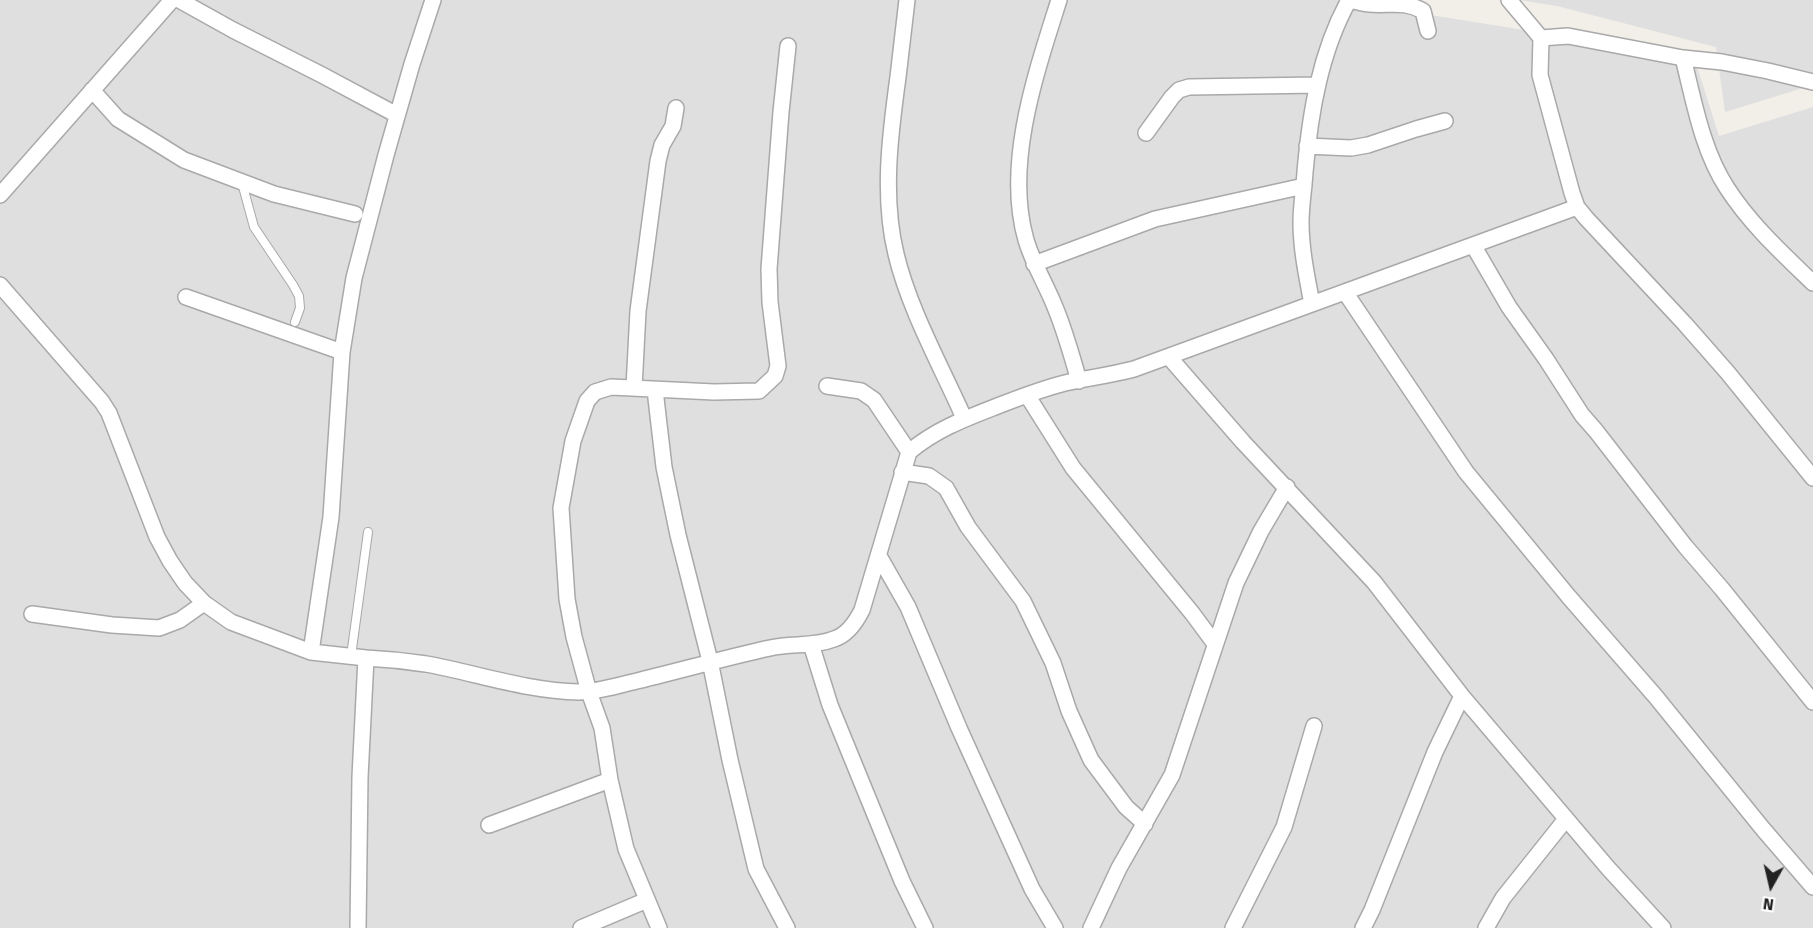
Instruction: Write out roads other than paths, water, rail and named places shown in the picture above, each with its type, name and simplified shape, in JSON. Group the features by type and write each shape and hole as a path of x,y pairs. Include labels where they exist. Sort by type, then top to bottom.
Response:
{"street":[{"path":"0,195 172,0"},
{"path":"179,0 397,115"},
{"path":"311,652 331,517 342,352 354,278 397,115 433,0"},
{"path":"907,0 892,119 889,168 893,242 902,274 923,330 964,418"},
{"path":"1059,0 1028,102 1019,181 1022,224 1034,264 1061,324 1079,381"},
{"path":"1312,304 1303,252 1301,222 1304,186 1318,85 1340,17 1349,0 1368,4 1403,3 1423,11 1428,31"},
{"path":"1509,0 1541,38 1540,75 1577,207 1728,373 1813,478"},
{"path":"1541,38 1568,36 1812,80"},
{"path":"659,928 626,849 610,780 602,728 589,692 574,637 567,599 561,508 573,441 587,401 595,392 611,387 714,392 759,391 775,376 778,366 770,302 769,269 788,46"},
{"path":"1683,58 1698,117 1710,152 1726,186 1767,240 1813,284"},
{"path":"1146,133 1172,97 1179,90 1189,87 1318,85"},
{"path":"92,90 118,119 184,160 274,194 355,214"},
{"path":"634,388 638,311 658,161 662,145 673,126 676,108"},
{"path":"1308,146 1351,148 1446,122"},
{"path":"1034,264 1155,219 1304,186"},
{"path":"0,285 102,402 109,413 157,537 170,561 184,583 204,603 231,622 311,652 425,664 538,687 589,692 774,647 833,640 844,633 854,624 862,610 909,452 924,439 964,418 1027,395 1134,369 1169,357 1577,207"},
{"path":"1473,245 1509,308 1546,359 1582,415 1685,546 1813,702"},
{"path":"1345,292 1466,472 1813,887"},
{"path":"186,297 342,352"},
{"path":"1169,357 1243,442 1374,582 1462,696 1608,868 1663,928"},
{"path":"827,386 861,391 874,400 909,452"},
{"path":"655,390 664,467 678,535 710,661 756,868 787,928"},
{"path":"1027,395 1073,468 1215,644"},
{"path":"902,472 929,476 946,488 969,527 1023,601 1053,663 1069,711 1091,760 1125,807 1145,824"},
{"path":"1091,928 1119,868 1172,775 1236,583 1287,487"},
{"path":"879,556 908,607 959,728 1032,889 1055,928"},
{"path":"32,614 112,625 159,628 180,620 204,603"},
{"path":"811,644 830,705 902,881 926,928"},
{"path":"358,928 359,657"},
{"path":"1363,928 1435,752 1462,696"},
{"path":"1233,928 1284,827 1314,726"},
{"path":"489,825 610,780"},
{"path":"1486,928 1503,898 1566,819"},
{"path":"581,928 647,900"}],"lane":[{"path":"242,183 254,227 299,296 300,308 295,322"},
{"path":"359,657 368,532"}]}
